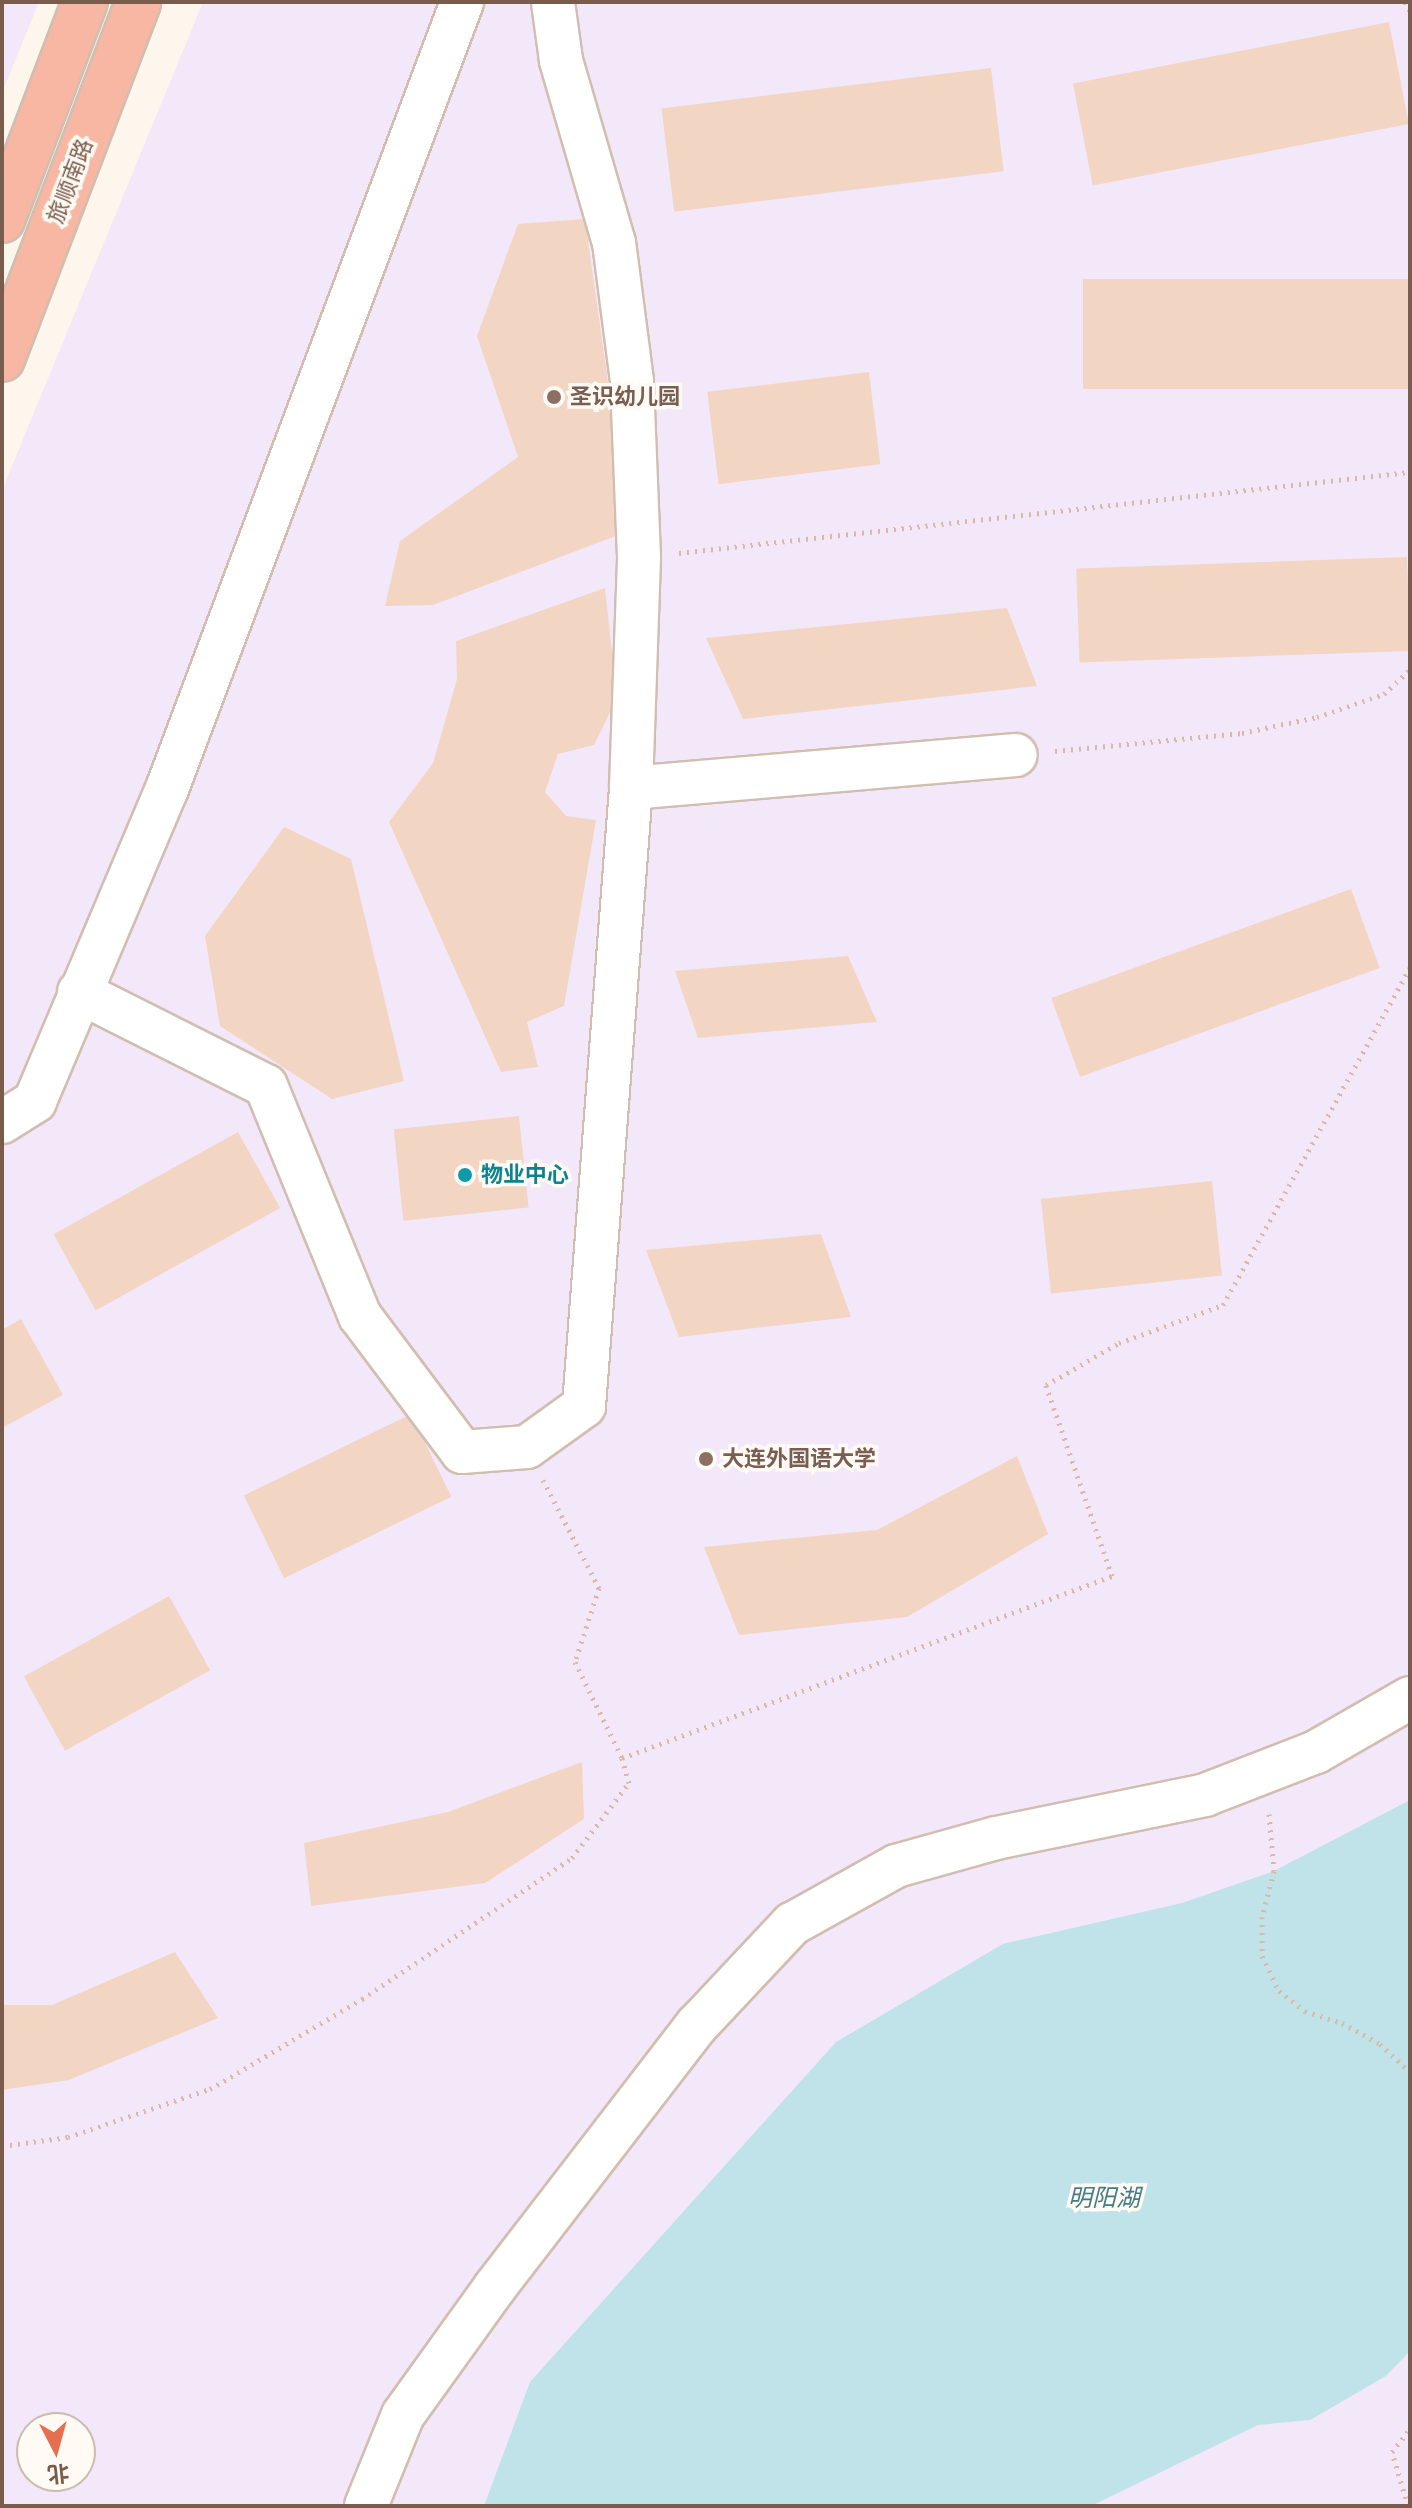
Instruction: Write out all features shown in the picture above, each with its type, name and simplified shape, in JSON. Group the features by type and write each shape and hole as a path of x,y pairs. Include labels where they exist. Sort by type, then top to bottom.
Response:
{"highway":[{"path":"2,220 85,2"},
{"name":"旅顺南路","path":"2,359 138,2"}],"street":[{"path":"2,1122 35,1101 167,789 462,2"},
{"path":"79,992 266,1086 360,1316 462,1452 527,1447 584,1406 631,788 639,557 632,381 614,243 561,60 553,2"},
{"path":"631,788 1016,755"},
{"path":"366,2506 403,2415 495,2287 697,2025 792,1924 896,1866 996,1838 1205,1795 1316,1752 1410,1698"}],"path":[{"path":"1405,2 1410,11"},
{"path":"639,557 1410,472"},
{"path":"1016,755 1257,730 1384,694 1410,670"},
{"path":"622,1758 1112,1576 1046,1385 1119,1343 1223,1305 1410,967"},
{"path":"2,2146 68,2137 210,2089 362,1999 572,1858 629,1783 622,1758 575,1662 599,1588 527,1447"},
{"path":"1265,1772 1274,1871 1262,1917 1262,1956 1279,1991 1305,2011 1342,2023 1380,2044 1410,2072"},
{"path":"1408,2506 1392,2452 1410,2429"}],"shaded area":[{"path":"2,2 39,2 2,93"},
{"name":"大连外国语大学","path":"203,2 1410,2 1410,2506 2,2506 2,490"}],"water":[{"name":"明阳湖","path":"1410,1800 1410,2351 1386,2376 1310,2420 1258,2425 1091,2506 484,2506 530,2382 836,2042 1003,1944 1182,1903 1274,1871"}],"building":[{"path":"1389,22 1409,124 1093,186 1073,83"},
{"path":"991,68 1004,171 674,212 661,108"},
{"name":"圣识幼儿园","path":"585,219 629,531 433,605 385,606 400,541 518,457 477,336 518,224"},
{"path":"1083,279 1410,279 1410,389 1083,389"},
{"path":"869,372 880,464 719,484 707,392"},
{"path":"1407,557 1410,651 1079,662 1076,569"},
{"path":"605,588 617,698 594,745 558,754 545,792 566,816 596,820 564,1006 527,1022 538,1067 501,1072 389,822 433,763 457,679 456,641"},
{"path":"1007,608 1037,686 743,719 706,638"},
{"path":"284,827 351,859 404,1081 332,1099 220,1026 205,936"},
{"path":"1351,889 1380,968 1080,1077 1051,998"},
{"path":"848,956 877,1022 698,1038 675,971"},
{"name":"物业中心","path":"519,1116 529,1207 403,1221 394,1129"},
{"path":"238,1132 280,1208 96,1310 53,1234"},
{"path":"1212,1181 1222,1275 1051,1293 1041,1199"},
{"path":"821,1234 851,1317 679,1337 646,1250"},
{"path":"21,1319 63,1395 2,1428 2,1330"},
{"path":"411,1414 451,1497 284,1578 244,1496"},
{"path":"1017,1456 1048,1534 907,1617 739,1635 704,1547 877,1530"},
{"path":"169,1596 210,1670 65,1751 24,1676"},
{"path":"582,1762 584,1819 485,1883 311,1906 304,1843 448,1812"},
{"path":"175,1952 218,2018 69,2080 2,2090 2,2005 52,2005"}],"place":[{"name":"圣识幼儿园","path":"554,397"},
{"name":"物业中心","path":"465,1175"},
{"name":"大连外国语大学","path":"706,1459"}]}
